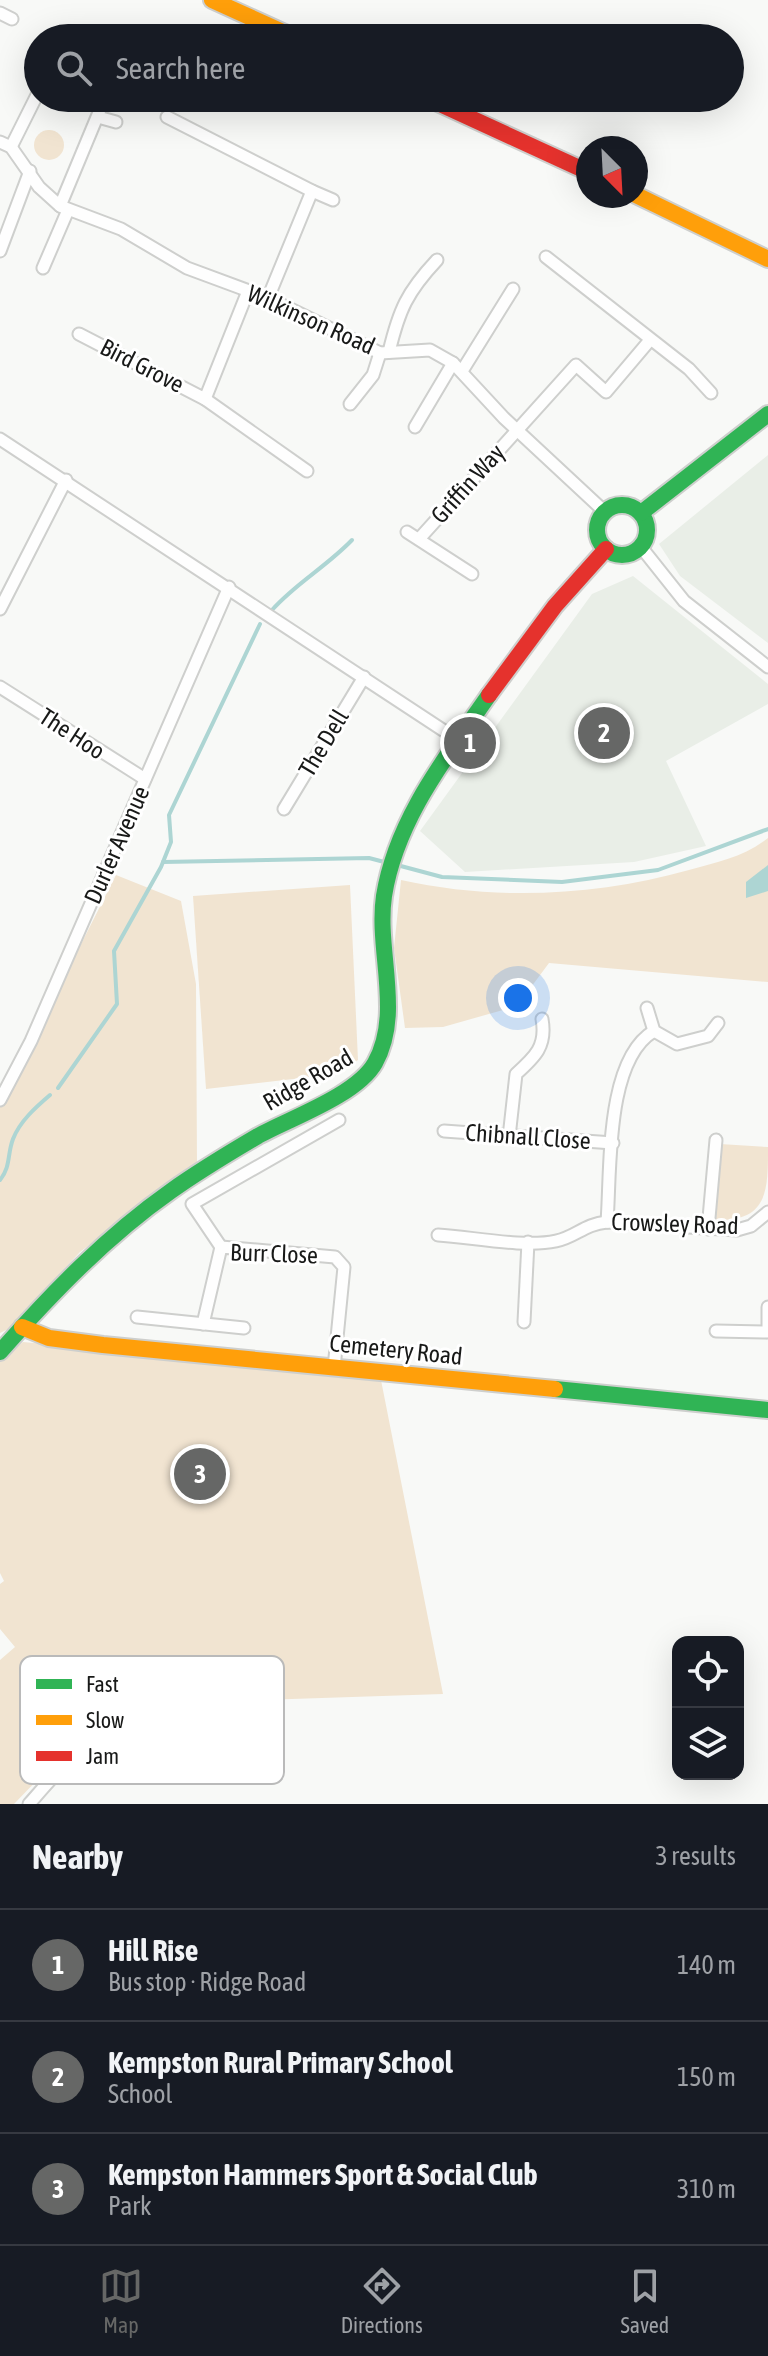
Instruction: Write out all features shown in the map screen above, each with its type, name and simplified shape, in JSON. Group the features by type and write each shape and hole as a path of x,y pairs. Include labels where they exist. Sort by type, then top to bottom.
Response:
{"main road":[{"path":"212,0 265,24"},
{"path":"457,112 576,166"},
{"path":"648,201 768,259"},
{"path":"641,513 768,414"},
{"path":"623,505 641,513 647,533 641,547 626,555 606,549 597,528 605,512 623,505"},
{"name":"Ridge Road","path":"11,1340 83,1262 178,1186 266,1132 359,1083 371,1073 384,1051 387,1025 384,902 391,862 410,812 529,636 606,549"},
{"name":"Cemetery Road","path":"11,1340 49,1338 768,1410"}],"street":[{"path":"0,13 12,19"},
{"path":"5,144 26,112"},
{"path":"43,268 100,112"},
{"path":"101,112 116,122"},
{"path":"167,117 333,200"},
{"name":"Wilkinson Road","path":"5,144 30,171 39,187 64,208 121,229 187,268 268,298 384,352 430,350 458,367 605,512"},
{"path":"0,251 30,171"},
{"path":"268,298 312,191"},
{"path":"546,257 689,369 711,393"},
{"path":"350,404 373,375 399,310 414,284 437,260"},
{"path":"415,427 513,289"},
{"name":"Bird Grove","path":"205,399 248,291"},
{"name":"Bird Grove","path":"79,334 205,399 307,471"},
{"name":"Griffin Way","path":"419,539 576,365 606,392 650,340"},
{"path":"0,439 458,740"},
{"path":"0,609 66,480"},
{"name":"Griffin Way","path":"407,532 472,574"},
{"path":"641,547 653,567 684,601 768,667"},
{"name":"Durler Avenue","path":"0,1100 31,1041 229,587"},
{"name":"The Dell","path":"284,809 364,677"},
{"name":"The Hoo","path":"0,687 145,779"},
{"path":"647,1008 654,1031 677,1044 708,1036 718,1023"},
{"path":"509,1137 516,1074 539,1053 545,1035 542,1019"},
{"path":"607,1222 615,1097 639,1039 654,1031"},
{"path":"221,1247 192,1204 339,1120"},
{"name":"Chibnall Close","path":"444,1131 613,1143"},
{"path":"708,1229 716,1140"},
{"name":"Crowsley Road","path":"438,1235 528,1242 557,1241 591,1223 737,1230 766,1220"},
{"path":"524,1322 528,1242"},
{"name":"Burr Close","path":"203,1324 221,1247 335,1257 344,1267 334,1368"},
{"path":"716,1331 767,1332 768,1307"},
{"path":"137,1317 244,1328"},
{"path":"29,1804 49,1784"}],"shaded area":[{"path":"49,130 60,134 64,145 60,156 49,160 38,156 34,145 38,134"},
{"path":"768,455 768,643 680,576 659,544"},
{"path":"633,576 768,684 768,704 666,761 706,846 634,862 465,872 420,831 592,594"},
{"path":"768,838 768,982 549,963 517,1006 443,1027 405,1028 394,948 401,880 437,887 509,893 582,890 654,879 710,864 740,854"},
{"path":"116,875 181,901 196,984 197,1164 80,1252 8,1329 0,1333 0,1104"},
{"path":"350,885 358,1060 337,1074 206,1089 193,896"},
{"path":"720,1144 768,1147 765,1190 761,1201 746,1216 715,1220"},
{"path":"23,1342 380,1375 443,1694 284,1699 284,1656 20,1656 20,1784 33,1784 14,1804 0,1804 0,1660 15,1647 0,1629 0,1584 4,1581 0,1573 0,1361"}],"water":[{"path":"768,865 768,891 746,898 746,882"}],"waterway":[{"path":"272,610 352,540"},
{"path":"58,1088 117,1004 114,951 161,867 171,842 169,815 260,624"},
{"path":"397,865 442,877 562,882 658,870 768,829"},
{"path":"163,862 369,858 388,863"},
{"path":"0,1180 6,1170 16,1132 50,1095"}],"traffic: fast":[{"path":"641,513 768,414"},
{"path":"622,505 640,512 647,530 640,548 622,555 604,548 597,530 604,512 622,505"},
{"path":"0,1352 81,1266 147,1208 247,1142 339,1095 366,1075 375,1063 387,1023 382,917 390,868 399,841 425,790 489,695"},
{"path":"555,1389 768,1410"}],"traffic: slow":[{"path":"212,0 265,24"},
{"path":"648,201 768,259"},
{"path":"22,1327 49,1338 103,1345 555,1389"}],"traffic: jam":[{"path":"457,112 576,166"},
{"path":"489,695 555,606 606,549"}],"place":[{"name":"Kempston Rural Primary School","path":"604,733"},
{"name":"Hill Rise","path":"470,743"},
{"name":"Kempston Hammers Sport & Social Club","path":"200,1474"}]}
